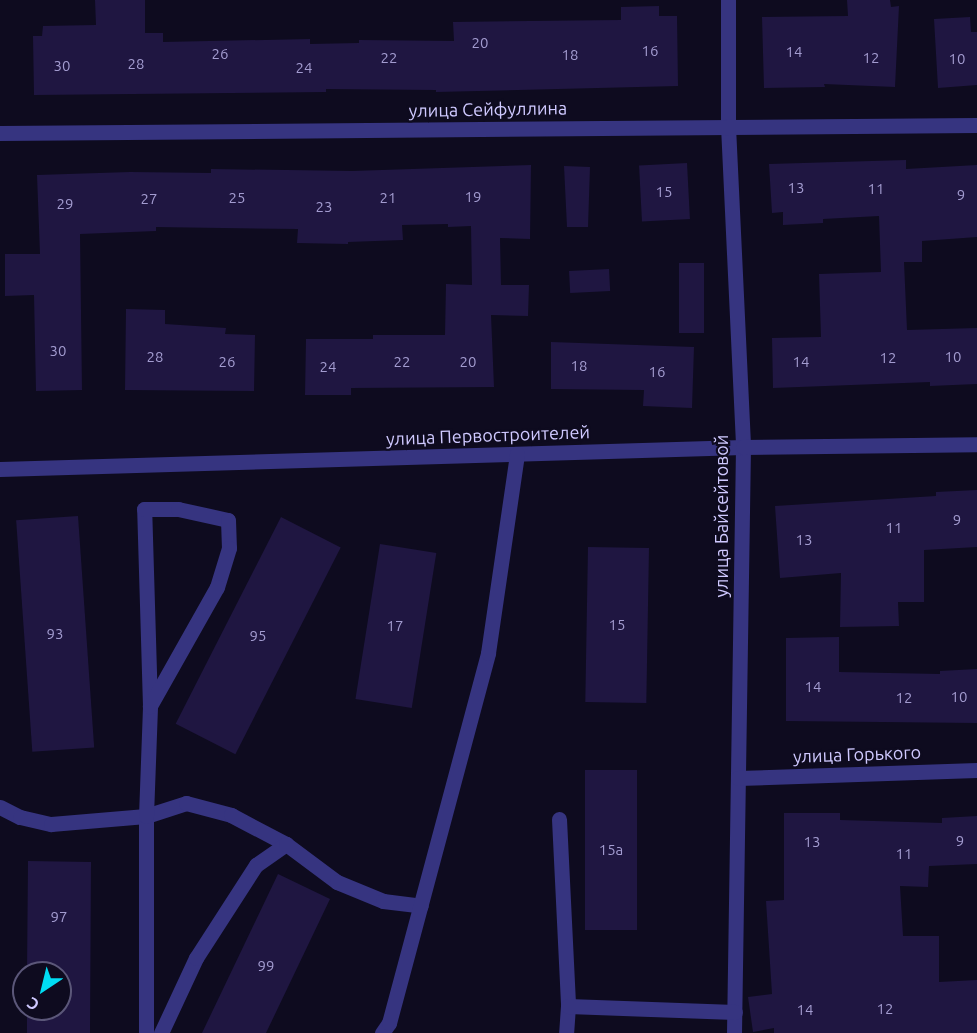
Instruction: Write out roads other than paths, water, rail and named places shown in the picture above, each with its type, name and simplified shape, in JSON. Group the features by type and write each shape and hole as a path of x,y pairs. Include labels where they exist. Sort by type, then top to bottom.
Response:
{"street":[{"name":"улица Байсейтовой","path":"728,0 728,126 742,447 734,1033"},
{"name":"улица Сейфуллина","path":"0,133 977,125"},
{"name":"улица Первостроителей","path":"0,469 742,447 977,444"},
{"path":"382,1033 389,1023 488,653 517,454"},
{"path":"146,1033 146,816 150,706 144,509 178,509 228,520 229,548 217,586 150,706"},
{"name":"улица Горького","path":"738,778 977,770"},
{"path":"0,807 20,817 51,824 146,816 186,803 231,815 286,844 337,882 383,902 421,906"},
{"path":"559,819 568,1006 566,1033"},
{"path":"161,1033 196,958 256,864 286,844"},
{"path":"568,1006 735,1012"}]}
